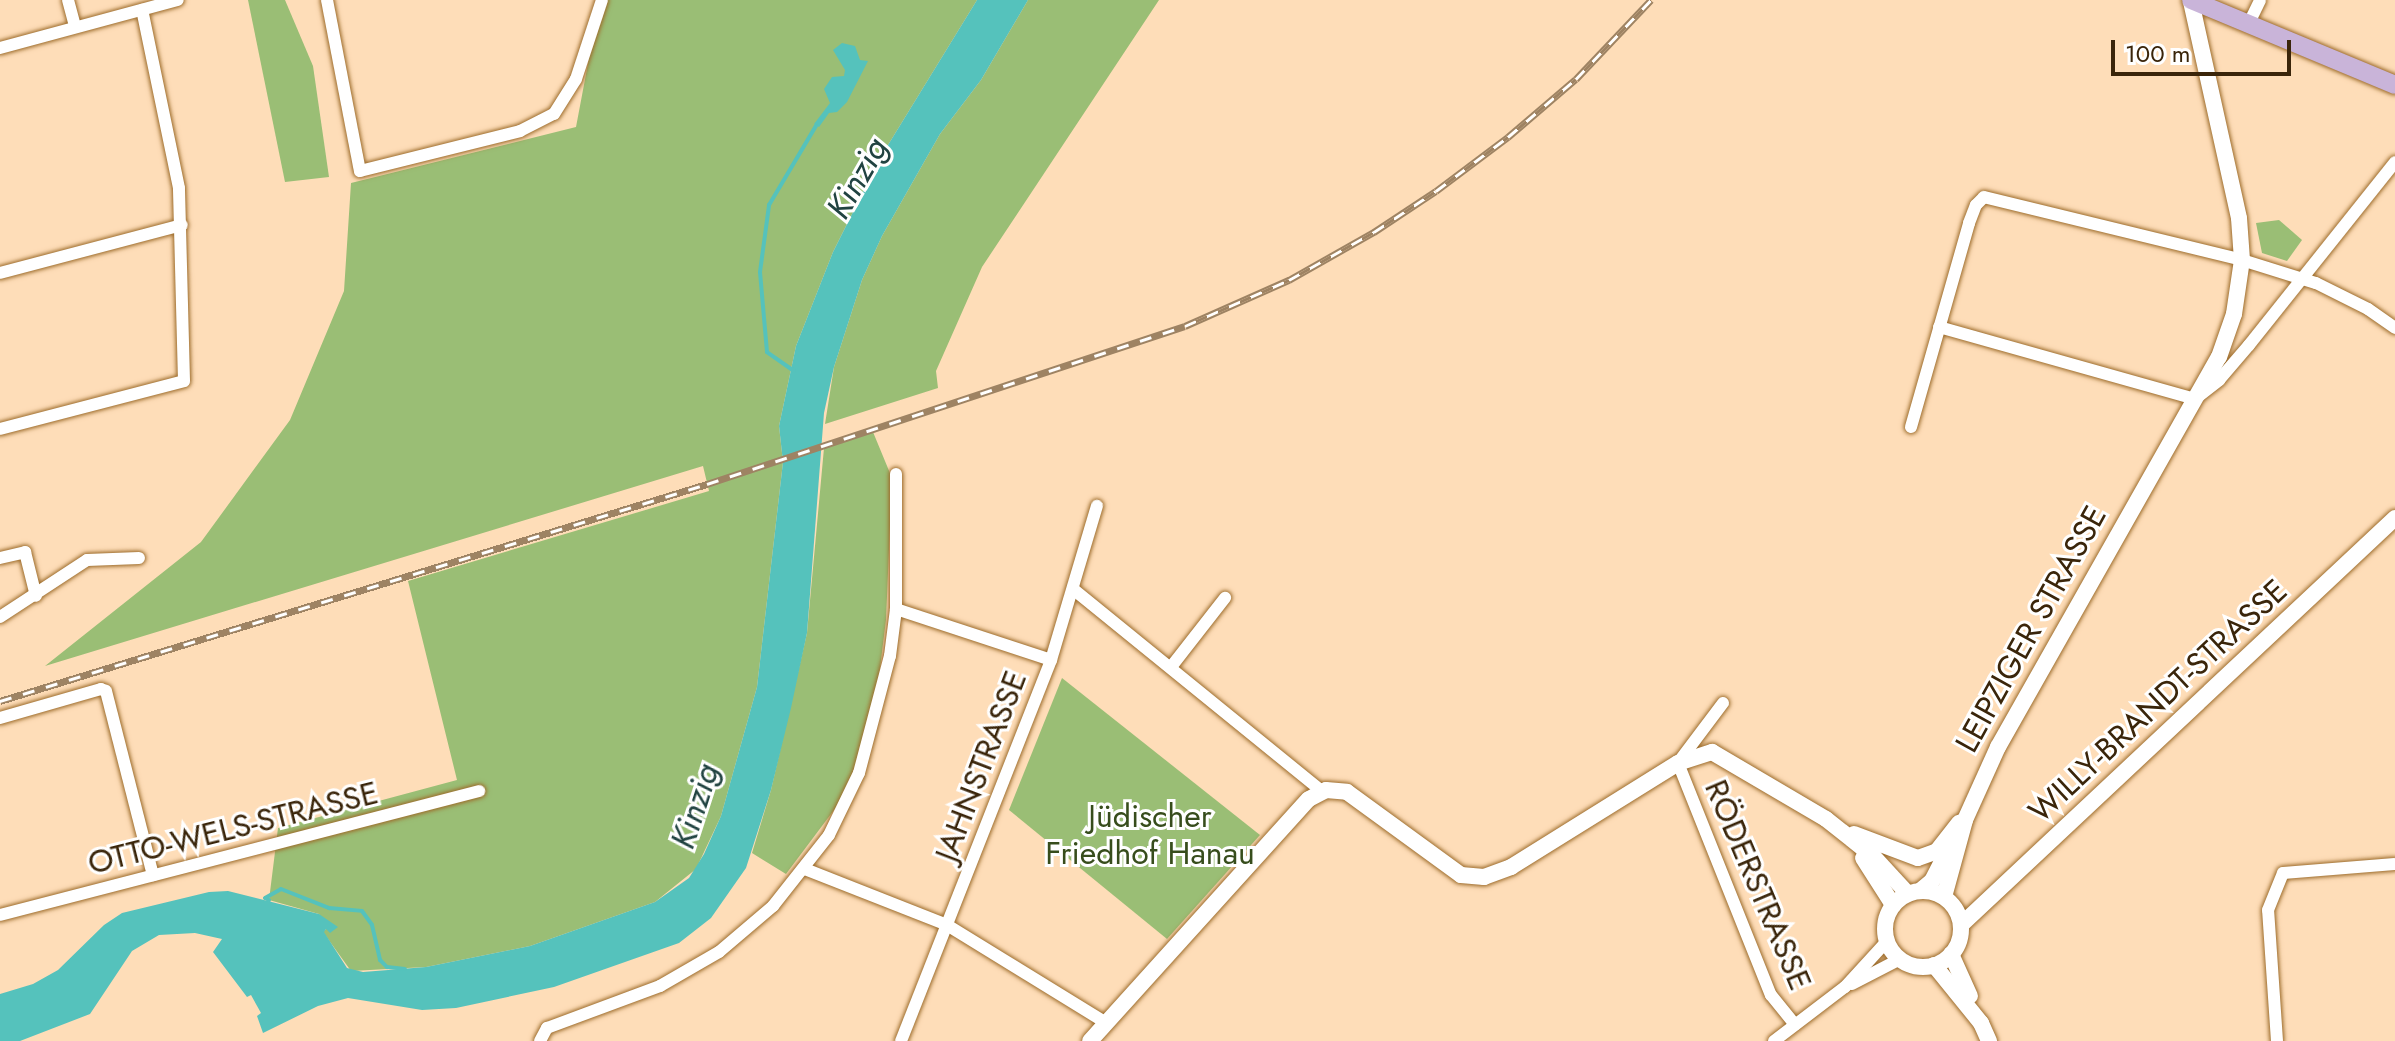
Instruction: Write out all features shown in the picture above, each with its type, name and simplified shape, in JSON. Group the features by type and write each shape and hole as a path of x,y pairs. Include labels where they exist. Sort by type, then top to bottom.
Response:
{"main road":[{"path":"2191,1 2395,85"},
{"name":"LEIPZIGER STRASSE","path":"1949,903 1968,813 2034,677 2195,399 2227,336 2239,297 2242,260 2237,212 2191,1"},
{"name":"WILLY-BRANDT-STRASSE","path":"1961,925 2395,518"},
{"path":"1090,1041 1309,799 1322,791 1347,792 1461,875 1492,875 1511,867 1678,763 1706,752 1724,757 1835,826 1914,892 1949,903 1987,895 2003,884"},
{"path":"1835,826 1918,858 1937,851 1968,813"},
{"path":"1949,903 1961,925 1959,940 1951,954 1934,965 1917,966 1900,959 1887,941 1885,926 1893,905 1932,881 1968,813"},
{"path":"1851,840 1893,905"},
{"path":"1951,954 1989,1041"},
{"path":"1934,965 1981,1023"}],"street":[{"path":"68,0 75,27"},
{"path":"0,48 178,0"},
{"path":"327,0 360,171 520,131 554,114 576,79 602,0"},
{"path":"2249,23 2260,0"},
{"path":"0,429 184,381 182,225 174,153 142,10"},
{"name":"LEIPZIGER STRASSE","path":"2195,399 2219,380 2249,345 2395,162"},
{"path":"1911,427 1976,205 1984,197 2242,260 2300,278 2348,298 2395,328"},
{"path":"0,273 182,225"},
{"path":"1939,327 2195,399"},
{"path":"2227,336 2249,345"},
{"path":"540,1041 547,1028 660,986 719,952 761,918 805,869 842,813 859,773 881,701 896,609 896,474"},
{"name":"JAHNSTRASSE","path":"901,1041 1051,660 1097,506"},
{"path":"0,558 25,552 36,596"},
{"path":"0,617 87,560 139,558"},
{"path":"1073,589 1322,791"},
{"path":"1171,667 1225,598"},
{"path":"896,609 1051,660"},
{"path":"0,718 101,689 106,691 153,875"},
{"path":"1678,763 1723,703"},
{"name":"RÖDERSTRASSE","path":"1678,763 1771,995 1795,1025"},
{"name":"OTTO-WELS-STRASSE","path":"0,915 479,791"},
{"path":"2277,1041 2268,910 2283,873 2395,864"},
{"path":"805,869 947,925 1106,1023"},
{"path":"1845,987 1887,941"},
{"path":"1774,1041 1845,987 1900,959"}],"green space":[{"path":"248,0 285,0 313,66 329,177 285,182"},
{"path":"600,0 977,0 880,158 833,252 796,346 779,426 783,462 757,687 721,816 696,869 655,902 530,946 426,967 351,971 323,932 326,929 319,914 269,900 278,828 457,780 408,581 709,491 703,466 45,666 201,542 290,420 344,291 351,183 576,127"},
{"path":"1028,0 1159,0 982,267 936,371 938,388 825,424 834,367 862,280 882,236 940,134 981,80"},
{"path":"2279,220 2302,240 2287,261 2262,253 2256,223"},
{"path":"873,432 892,478 886,620 877,692 859,759 840,802 786,874 752,853 771,790 807,633 824,448"},
{"name":"Jüdischer Friedhof Hanau","path":"1062,678 1260,835 1167,939 1009,810"}],"water":[{"path":"977,0 1028,0 981,80 940,134 882,236 862,280 834,367 824,413 807,633 791,708 771,790 746,868 711,918 679,943 554,987 456,1008 422,1010 348,998 318,1006 263,1033 257,1016 261,1013 251,995 247,997 213,952 222,939 195,933 159,935 132,951 90,1014 20,1041 0,1041 0,994 33,984 58,970 104,925 122,913 209,892 228,891 319,914 338,927 330,933 326,929 324,932 347,968 363,972 426,967 530,946 655,902 689,878 721,816 757,687 783,462 779,426 796,346 833,252 880,158"},
{"path":"842,43 855,46 860,60 868,61 847,102 837,112 829,113 819,127 814,124 830,103 824,89 832,77 844,76 845,70 833,50"}],"waterway":[{"path":"794,371 767,352 760,272 769,205 816,126"},
{"path":"269,900 265,898 281,889 329,908 362,911 372,925 380,960 387,967 405,969"}],"railway":[{"path":"0,701 707,484 1185,326 1289,280 1374,232 1436,191 1508,137 1576,79 1651,0"}],"water label":[{"name":"Kinzig","path":"857,178"},
{"name":"Kinzig","path":"695,806"}]}
